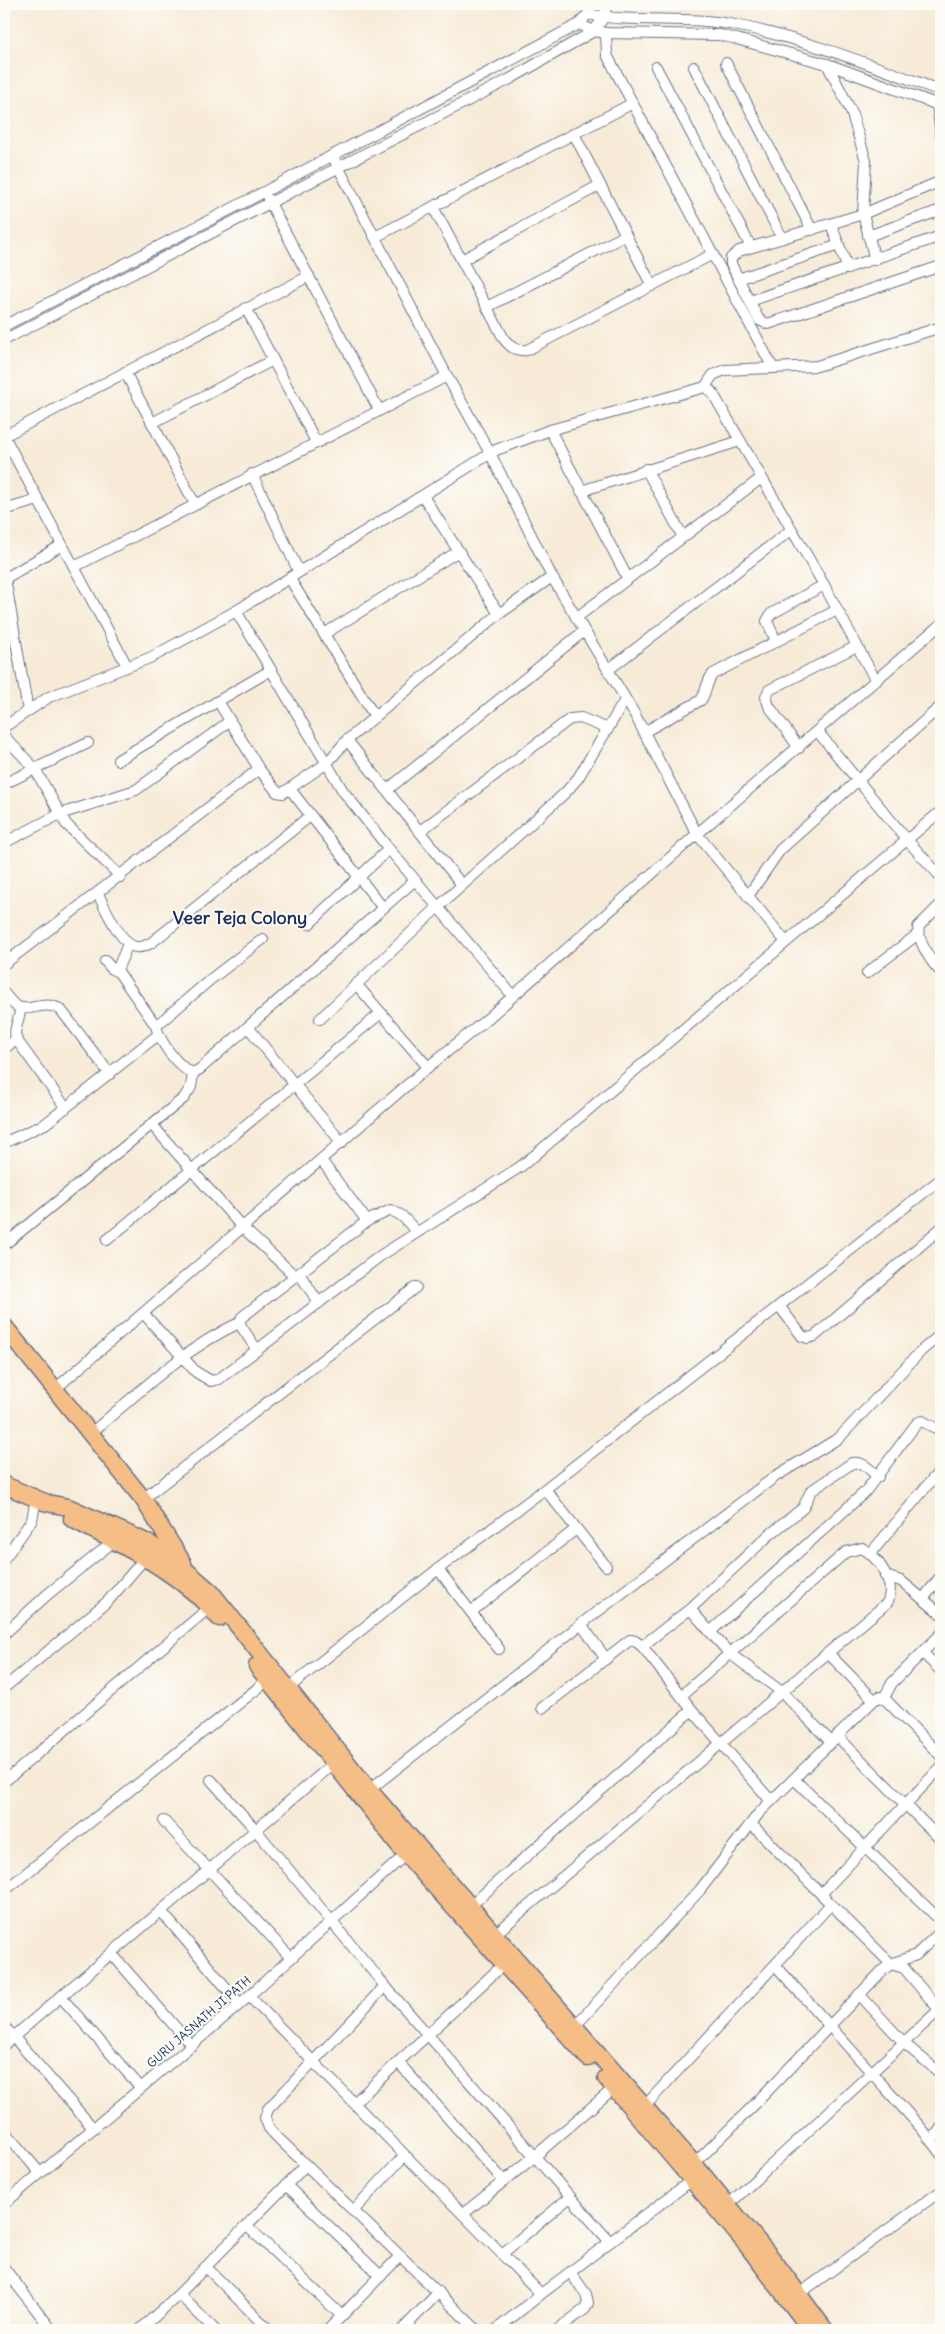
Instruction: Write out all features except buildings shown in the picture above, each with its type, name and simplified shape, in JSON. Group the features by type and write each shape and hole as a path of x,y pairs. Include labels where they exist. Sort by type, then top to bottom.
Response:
{"main road":[{"path":"4,1326 143,1499 186,1569 193,1590"},
{"path":"4,1485 42,1501 145,1558 193,1590 210,1607 406,1854 614,2088 746,2244 811,2330"},
{"path":"42,1501 68,1507 108,1524 167,1554 211,1592 369,1790 694,2164 799,2294 825,2330"}],"street":[{"path":"4,340 510,79 594,32 604,17 607,4"},
{"path":"4,326 264,192 579,24 589,9 604,17 686,18 736,25 831,50 941,91"},
{"path":"579,24 594,32 606,33 719,35 827,64 939,105 941,136"},
{"path":"606,33 607,55 773,368"},
{"path":"726,64 812,230"},
{"path":"827,64 851,111 866,161 863,214 875,260"},
{"path":"656,67 751,247"},
{"path":"694,67 782,238"},
{"path":"375,237 633,103"},
{"path":"574,134 652,286"},
{"path":"332,155 447,376 490,453 552,577 644,732 696,834 786,942"},
{"path":"941,181 863,214 751,247 739,251 731,258 731,264 738,280 759,320 768,324 941,266"},
{"path":"462,260 600,185"},
{"path":"264,192 379,410"},
{"path":"433,207 510,347 518,351 527,350 713,254"},
{"path":"868,236 941,210"},
{"path":"831,224 848,269"},
{"path":"487,307 626,235"},
{"path":"750,301 941,236"},
{"path":"738,280 839,245"},
{"path":"128,666 4,436 309,276"},
{"path":"246,308 316,442"},
{"path":"4,727 49,697 152,657 236,611 503,446 550,430 705,387 713,375 725,370 817,366 941,328"},
{"path":"152,423 273,360"},
{"path":"125,372 195,504"},
{"path":"74,567 252,474 447,376"},
{"path":"705,387 712,392 760,479 824,585 876,681"},
{"path":"550,430 628,579"},
{"path":"581,491 740,441"},
{"path":"646,469 683,537"},
{"path":"252,474 299,572"},
{"path":"576,618 760,479"},
{"path":"423,496 500,614"},
{"path":"4,510 38,500"},
{"path":"608,670 791,530"},
{"path":"28,711 4,579 62,545"},
{"path":"324,634 459,551"},
{"path":"218,701 259,769 277,792 283,793 326,763 347,740 500,614 552,577"},
{"path":"290,579 375,717"},
{"path":"776,641 767,620 771,614 824,585"},
{"path":"644,732 701,700 706,693 708,680 713,674 837,610"},
{"path":"236,611 343,791 389,849 513,996"},
{"path":"54,1390 513,996 696,834 818,732 941,624"},
{"path":"387,790 584,631"},
{"path":"799,748 769,706 766,696 769,690 857,646"},
{"path":"118,760 271,670"},
{"path":"320,1019 438,907 565,792 578,778 626,700"},
{"path":"748,896 780,850 941,706"},
{"path":"420,831 570,719 581,718 608,729"},
{"path":"4,843 60,814 136,790 230,721"},
{"path":"818,732 907,840 941,877"},
{"path":"4,736 35,769 70,829 121,877"},
{"path":"347,740 462,885"},
{"path":"4,784 88,743"},
{"path":"4,964 121,877 259,769"},
{"path":"290,789 383,908"},
{"path":"144,1314 196,1372 211,1381 219,1379 380,1256 527,1161 941,811"},
{"path":"98,894 108,914 128,944 135,948 151,943 310,816"},
{"path":"309,924 389,849"},
{"path":"4,1244 152,1125 188,1093 194,1073 415,880"},
{"path":"941,904 918,927 918,934 929,957 941,972"},
{"path":"867,973 918,934"},
{"path":"4,1141 38,1128 110,1074 204,985 263,939"},
{"path":"118,972 118,963 128,944"},
{"path":"105,961 112,969 118,972 157,1031 186,1070 194,1073"},
{"path":"356,984 428,1067"},
{"path":"4,993 14,1005 21,1008 49,1004 61,1010 110,1074"},
{"path":"21,1008 15,1032 16,1039 66,1108"},
{"path":"107,1240 380,1013"},
{"path":"248,1027 342,1143"},
{"path":"4,1049 16,1039"},
{"path":"152,1125 242,1227 295,1276 300,1275 319,1303"},
{"path":"322,1160 367,1221"},
{"path":"288,1688 438,1568 545,1489 780,1307 941,1179"},
{"path":"89,1434 182,1357 218,1333 239,1324 242,1317 367,1221 391,1210 402,1216 417,1232"},
{"path":"780,1307 802,1336 808,1338 814,1336 941,1228"},
{"path":"143,1499 416,1287"},
{"path":"239,1324 256,1350"},
{"path":"369,1790 581,1624 781,1472 839,1438 921,1351 941,1334"},
{"path":"710,1632 865,1492 917,1423 922,1421 929,1423 941,1431"},
{"path":"642,1646 690,1609 768,1536 803,1508 811,1491 852,1464 859,1462 878,1477"},
{"path":"871,1553 941,1469"},
{"path":"545,1489 606,1566"},
{"path":"4,1558 32,1520 42,1501"},
{"path":"471,1612 576,1529"},
{"path":"4,1634 48,1594 114,1541"},
{"path":"494,1935 887,1603 891,1596 891,1587 871,1553 862,1548 846,1552 680,1696"},
{"path":"4,1688 108,1601 145,1558"},
{"path":"438,1568 499,1649"},
{"path":"885,1576 901,1581 941,1614"},
{"path":"923,1599 941,1576"},
{"path":"4,1782 210,1607"},
{"path":"690,1609 728,1653 782,1692 906,1805 941,1840"},
{"path":"581,1624 606,1660"},
{"path":"884,1698 892,1683 941,1634"},
{"path":"542,1708 630,1640 635,1641 642,1646 680,1696 771,1801"},
{"path":"923,1653 941,1671"},
{"path":"828,1654 874,1700"},
{"path":"4,1891 268,1680"},
{"path":"575,2026 700,1890 771,1801 878,1697 884,1698 941,1756"},
{"path":"469,1907 692,1710"},
{"path":"4,2046 333,1764"},
{"path":"821,1894 941,1767"},
{"path":"794,1779 941,1921"},
{"path":"211,1780 255,1829 385,1986 429,2033 534,2157 610,2242"},
{"path":"164,1822 207,1871 291,1958"},
{"path":"728,2205 939,2012 904,1968 891,1964 751,1824"},
{"name":"GURU JASNATH JI PATH","path":"4,2204 240,2004 406,1854"},
{"path":"645,2106 776,1966 831,1904"},
{"path":"161,1912 240,2004"},
{"path":"694,2164 755,2104 859,1994 891,1964 916,1955 941,1932"},
{"path":"112,1954 191,2045"},
{"path":"354,2103 504,1964"},
{"path":"776,1966 932,2141 941,2154"},
{"path":"385,1986 268,2109 265,2118 269,2128 477,2330"},
{"path":"859,1994 905,2044 941,2074"},
{"path":"249,1996 541,2294"},
{"path":"60,1997 141,2088"},
{"path":"4,2026 93,2128"},
{"path":"398,2062 504,2181"},
{"path":"463,2214 534,2157 614,2088"},
{"path":"932,2141 941,2128"},
{"path":"4,2130 40,2173"},
{"path":"353,2211 404,2156"},
{"path":"140,2330 179,2294 306,2165"},
{"path":"496,2330 692,2180"},
{"path":"286,2185 381,2276"},
{"path":"799,2294 941,2191"},
{"path":"502,2254 570,2197"},
{"path":"246,2226 342,2316"},
{"path":"328,2330 400,2256"},
{"path":"206,2267 269,2330"},
{"path":"4,2268 52,2330"},
{"path":"557,2330 585,2309 588,2303 586,2294 570,2272"},
{"path":"402,2330 439,2292"},
{"path":"179,2294 215,2330"}],"district":[{"name":"Veer Teja Colony","path":"240,918"}]}
